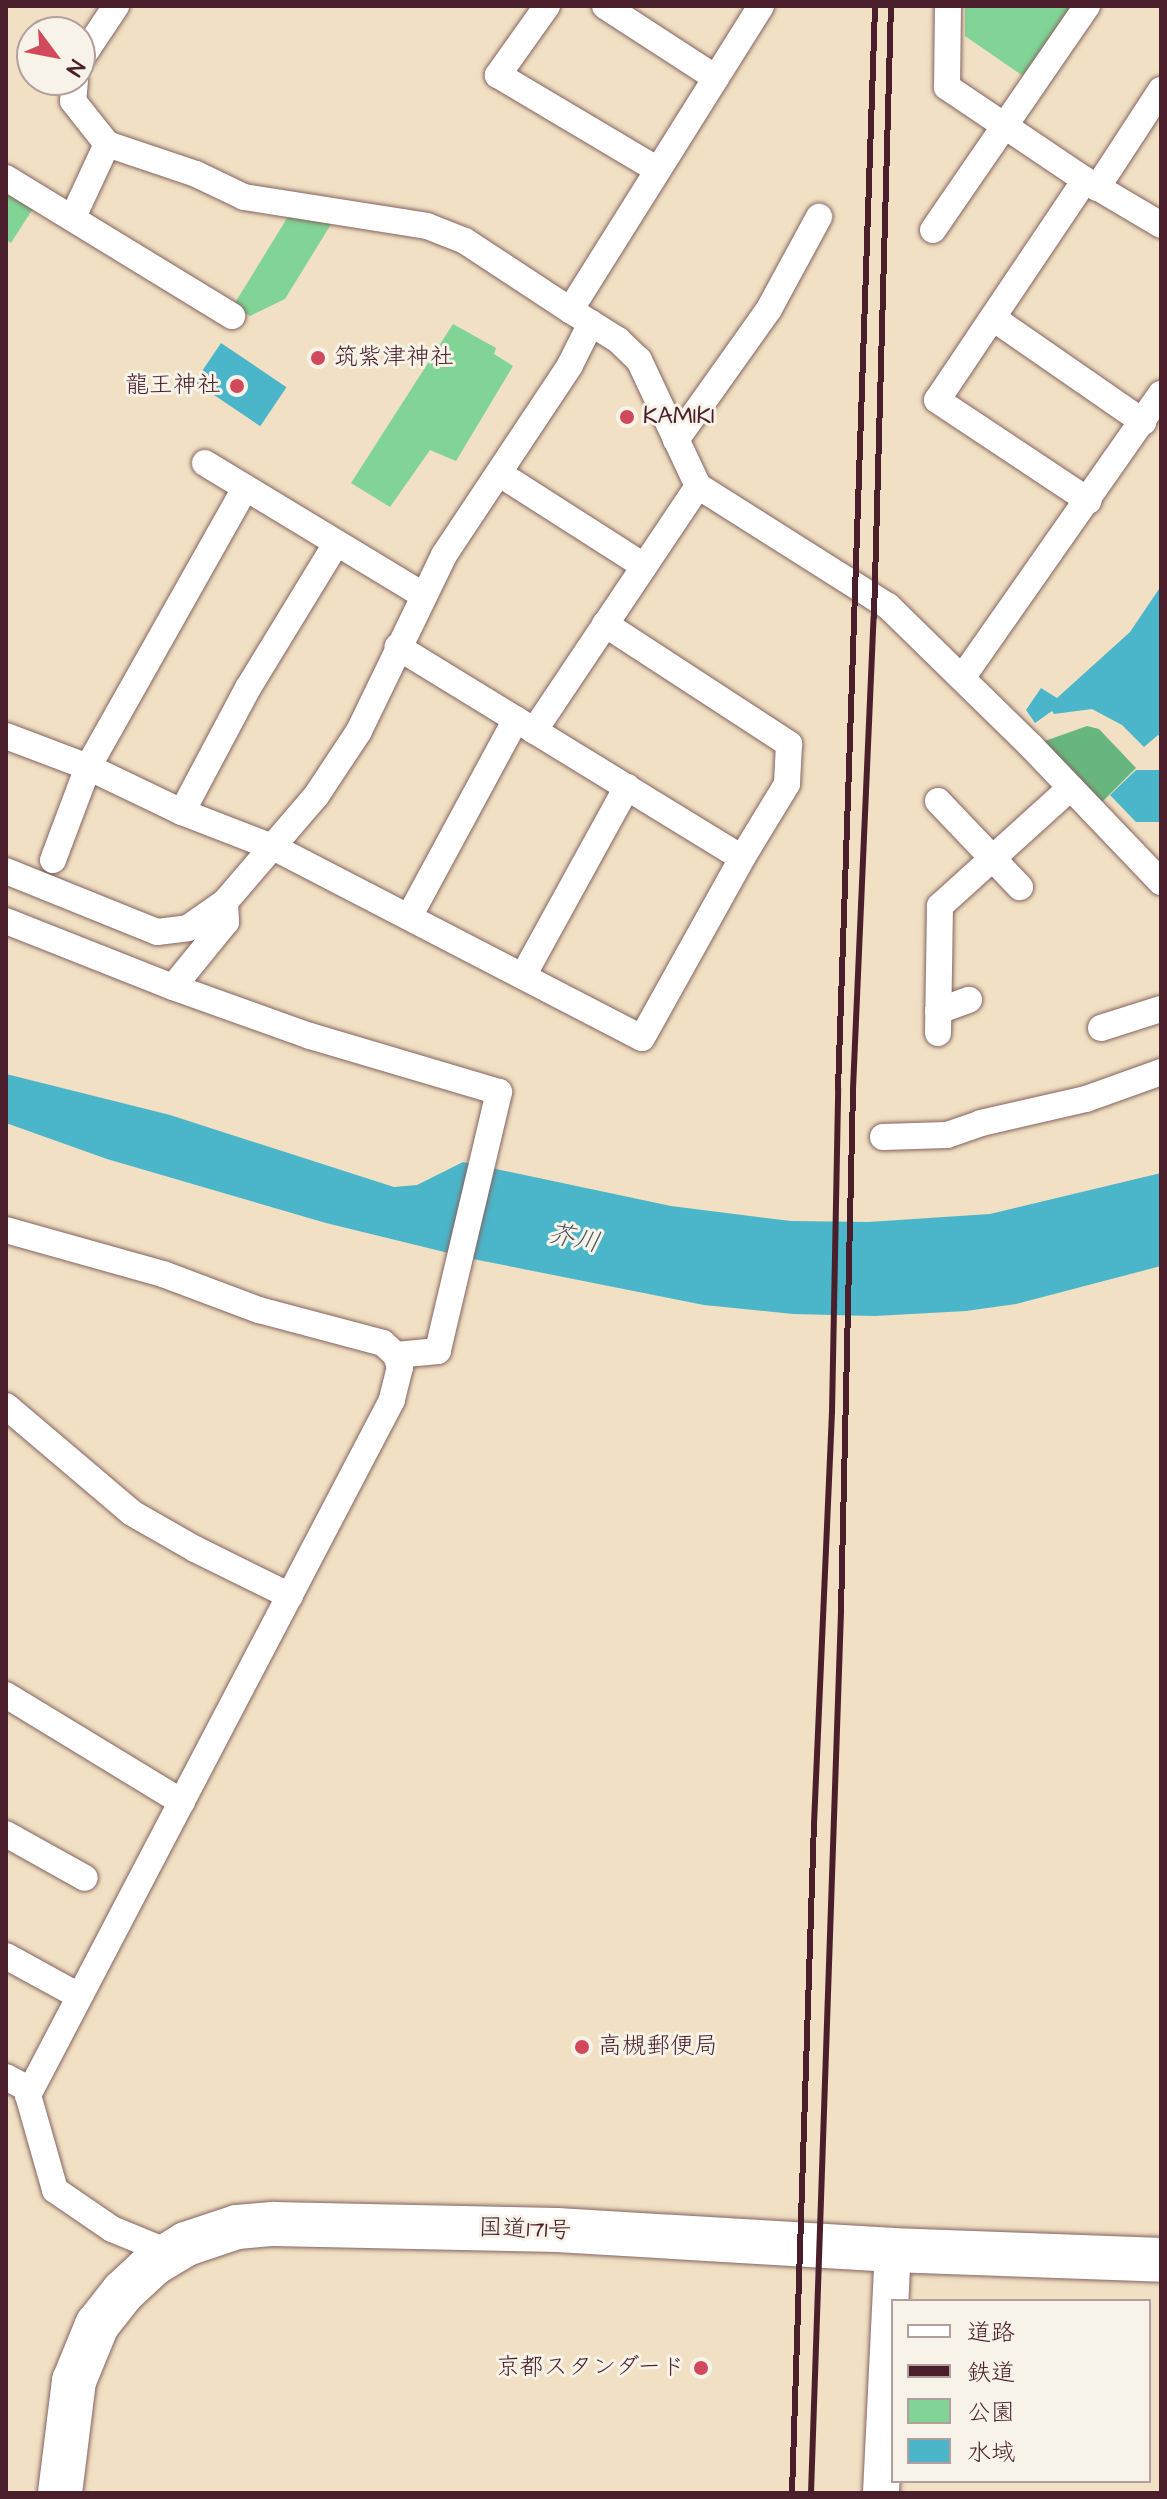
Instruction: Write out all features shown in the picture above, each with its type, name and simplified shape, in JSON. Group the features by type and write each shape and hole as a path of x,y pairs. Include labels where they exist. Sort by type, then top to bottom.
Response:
{"highway":[{"name":"国道171号","path":"60,2493 70,2401 88,2343 123,2292 170,2253 220,2231 273,2224 557,2230 893,2250 1161,2260"}],"street":[{"path":"96,36 116,6"},
{"path":"547,6 498,75 658,170"},
{"path":"605,6 716,78"},
{"path":"6,871 112,917 157,932 188,928 225,902 275,848 316,796 359,731 444,555 570,365 580,316 658,170 761,6"},
{"path":"948,6 947,87 1091,184 1161,225"},
{"path":"933,230 1006,129 1087,6"},
{"path":"1089,501 937,400 993,318 1161,90"},
{"path":"73,96 73,101 107,144 196,174 244,197 427,226 465,241 618,340 639,360 698,486 888,606 1161,882"},
{"path":"73,217 107,144"},
{"path":"6,178 232,316"},
{"path":"676,440 769,309 819,217"},
{"path":"993,318 1143,422"},
{"path":"962,678 1089,501 1161,394"},
{"path":"205,463 423,595"},
{"path":"500,474 644,566"},
{"path":"409,917 525,725 605,624 698,486"},
{"path":"53,860 88,767 245,488"},
{"path":"182,812 248,688 336,544"},
{"path":"6,736 88,767 182,812 275,848 642,1038 787,784 789,744 605,624"},
{"path":"398,647 742,858"},
{"path":"523,976 627,787"},
{"path":"969,1000 938,1022 940,906 1070,788"},
{"path":"938,801 1020,887"},
{"path":"173,987 226,922 225,902"},
{"path":"6,921 173,987 310,1036 499,1092 438,1351 396,1355"},
{"path":"1101,1028 1161,1009"},
{"path":"883,1137 947,1135 981,1123 1086,1099 1161,1072"},
{"path":"6,1230 163,1274 259,1310 374,1340 388,1346 396,1355 400,1367 392,1400 333,1506 290,1596 30,2090 29,2109 55,2190 112,2229 170,2253"},
{"path":"6,1406 132,1513 195,1549 290,1596"},
{"path":"10,1707 182,1802"},
{"path":"6,1834 85,1878"},
{"path":"6,1956 79,1996"},
{"path":"6,2077 30,2090"},
{"path":"881,2493 893,2250"}],"green space":[{"path":"965,6 1082,6 1032,82 965,36"},
{"path":"6,190 34,207 11,243 6,240"},
{"path":"289,215 333,221 285,299 250,316 233,306"},
{"path":"453,324 496,348 494,354 513,366 456,461 430,450 390,507 351,483"},
{"path":"1087,726 1099,729 1136,768 1102,802 1042,742"}],"water":[{"path":"221,343 286,387 260,426 195,382"},
{"path":"1161,586 1161,737 1158,735 1144,747 1122,725 1092,709 1054,714 1052,711 1035,723 1026,710 1041,688 1057,698 1130,632"},
{"path":"1136,770 1161,770 1159,822 1136,822 1110,795"},
{"name":"芥川","path":"6,1074 170,1115 394,1187 417,1185 463,1162 671,1206 791,1221 868,1222 990,1214 1161,1173 1161,1266 1016,1304 966,1311 875,1316 793,1314 704,1305 473,1259 326,1223 107,1159 6,1123"}],"railway":[{"path":"792,2493 814,1824 832,1412 838,1089 875,6"},
{"path":"811,2493 841,1611 853,1089 874,617 891,6"}],"place":[{"name":"筑紫津神社","path":"318,358"},
{"name":"龍王神社","path":"237,386"},
{"name":"KAMIKI","path":"627,417"},
{"name":"高槻郵便局","path":"582,2047"},
{"name":"京都スタンダード","path":"701,2368"}]}
